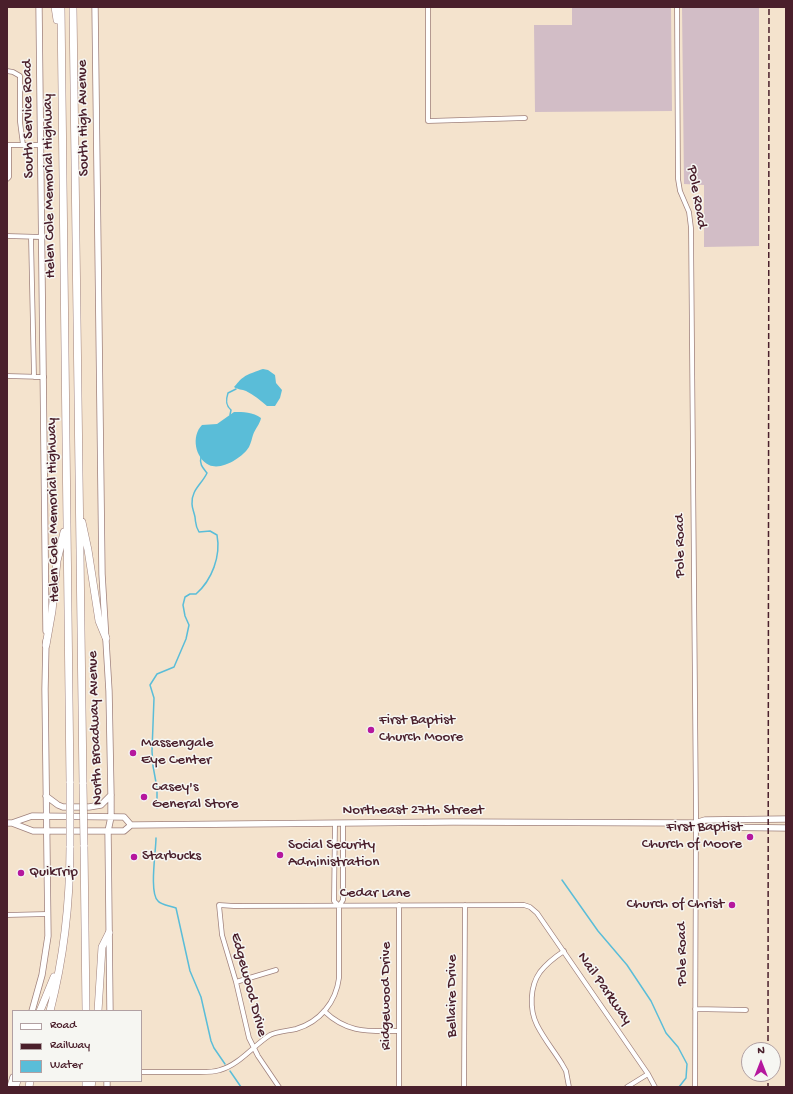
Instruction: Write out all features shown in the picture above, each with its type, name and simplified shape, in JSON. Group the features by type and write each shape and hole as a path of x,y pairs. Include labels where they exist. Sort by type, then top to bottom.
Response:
{"highway":[{"path":"55,7 61,54"},
{"name":"Helen Cole Memorial Highway","path":"50,1010 60,964 69,895 70,846 61,7"},
{"name":"Helen Cole Memorial Highway","path":"73,7 86,1010"},
{"path":"79,507 88,550 99,621 106,638"},
{"path":"46,645 52,611 57,562 67,522"},
{"path":"98,1010 102,948 109,933"},
{"path":"40,1010 60,964"}],"main road":[{"name":"South Service Road","path":"32,1010 45,960 48,936 46,831 44,377 39,7"},
{"name":"South High Avenue","path":"95,7 102,574 106,638"},
{"name":"North Broadway Avenue","path":"106,638 109,692 111,795 111,817 108,831"},
{"path":"46,796 60,806 89,807 101,804 111,795"},
{"path":"10,823 32,816 111,817"},
{"name":"Northeast 27th Street","path":"111,817 124,816 130,825"},
{"name":"Northeast 27th Street","path":"10,823 33,831 124,831 130,825 334,823 696,823 705,820 786,819"},
{"name":"Northeast 27th Street","path":"696,823 705,827 786,828"},
{"path":"108,831 110,1010"}],"street":[{"path":"428,7 428,121 524,118"},
{"name":"Pole Road","path":"676,7 678,179 680,191 689,212 691,228 696,823 695,1087"},
{"path":"7,71 14,72 20,76 20,122 23,145"},
{"path":"7,179 9,177 8,144 41,144"},
{"path":"7,236 42,237"},
{"path":"31,237 34,377"},
{"path":"7,376 44,377"},
{"path":"334,823 334,901 339,906"},
{"path":"142,1072 216,1071 228,1067 272,1034 302,1027 312,1022 324,1011 332,1000 338,984 339,906 343,900 344,823"},
{"name":"Cedar Lane","path":"219,905 465,905 530,907"},
{"name":"Edgewood Drive","path":"219,905 222,935 236,982 247,1032 253,1049 279,1087"},
{"name":"Bellaire Drive","path":"464,1087 465,905"},
{"name":"Ridgewood Drive","path":"399,906 399,1087"},
{"name":"Nail Parkway","path":"530,907 537,913 564,951 648,1074 655,1087"},
{"path":"7,915 47,914"},
{"path":"564,951 549,962 540,972 534,984 532,1003 533,1015 537,1026 562,1064 566,1072 569,1087"},
{"path":"236,982 276,970"},
{"path":"695,1010 746,1010"},
{"path":"324,1011 340,1024 356,1030 399,1031"},
{"path":"627,1087 648,1074"}],"shaded area":[{"path":"572,7 671,7 672,111 535,112 534,25 572,25"},
{"path":"682,7 759,7 759,246 704,247 704,185 684,184"}],"water":[{"path":"263,369 268,370 275,375 276,383 282,390 280,398 275,406 267,406 244,390 234,387 245,376"},
{"path":"234,412 251,413 261,418 249,447 237,459 226,465 209,465 200,457 196,446 196,435 202,425 217,424"}],"waterway":[{"path":"230,415 231,410 226,402 227,397 228,393 236,389"},
{"path":"157,808 157,788 152,751 154,698 150,685 157,674 174,667 186,639 189,625 185,616 183,605 185,597 190,594 196,594 207,582 214,567 218,551 217,535 210,531 199,532 196,526 192,507 193,495 207,473 201,464 201,457"},
{"path":"156,838 153,881 155,897 161,904 176,908 190,971 201,997 211,1041 225,1064"},
{"path":"562,880 598,931 627,965 651,1001 666,1033 678,1047 687,1064 686,1078 679,1087"},
{"path":"230,1071 241,1087"}],"railway":[{"path":"768,1042 769,7"},
{"path":"768,1082 768,1087"}],"place":[{"name":"First Baptist Church Moore","path":"371,730"},
{"name":"Massengale Eye Center","path":"133,753"},
{"name":"Casey's General Store","path":"144,797"},
{"name":"First Baptist Church of Moore","path":"750,837"},
{"name":"Social Security Administration","path":"280,855"},
{"name":"Starbucks","path":"134,857"},
{"name":"QuikTrip","path":"21,873"},
{"name":"Church of Christ","path":"732,905"}]}
